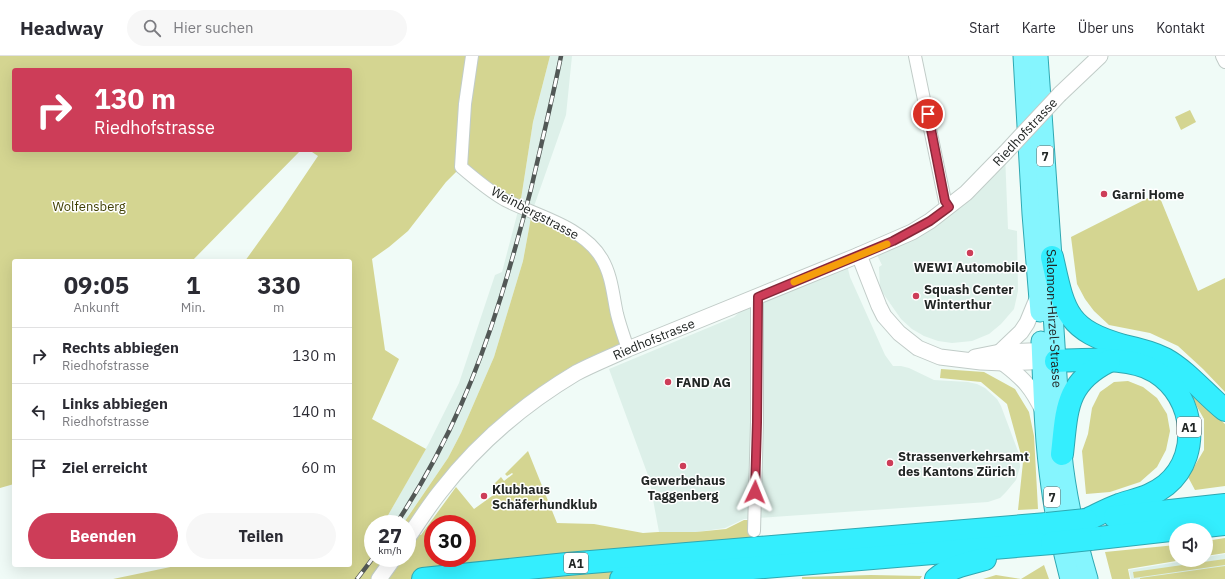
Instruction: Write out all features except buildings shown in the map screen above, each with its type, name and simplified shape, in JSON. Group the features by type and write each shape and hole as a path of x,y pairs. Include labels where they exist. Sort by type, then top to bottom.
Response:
{"highway":[{"path":"1052,257 1064,306 1073,319 1083,329 1090,334 1125,346 1149,352 1166,360 1188,376 1225,410"},
{"path":"1049,356 1125,346"},
{"name":"A1","path":"1049,356 1134,363 1147,368 1168,382 1176,391 1185,408 1190,428 1184,460 1179,470 1166,485 1146,497 1120,505 1088,530"},
{"path":"1062,454 1068,408 1075,390 1088,373 1109,361"},
{"name":"A1","path":"621,579 1047,537 1225,505"},
{"name":"A1","path":"1088,530 1225,524"},
{"name":"A1","path":"423,579 591,562 1047,537"},
{"name":"A1","path":"936,579 950,569 1047,537"},
{"name":"A1","path":"719,570 744,579"}],"main road":[{"name":"Salomon-Hirzel-Strasse","path":"1024,56 1032,214 1039,293 1049,356 1064,477 1088,579"},
{"name":"Salomon-Hirzel-Strasse","path":"1038,56 1052,257 1052,298 1044,414 1052,495 1070,579"}],"street":[{"name":"Weinbergstrasse","path":"472,56 465,104 461,167 482,185 504,199 565,227 578,234 592,245 602,259 608,273 620,324 628,349"},
{"path":"915,56 945,201 949,207"},
{"name":"Riedhofstrasse","path":"416,526 440,491 479,447 506,422 535,400 571,376 593,364 628,349 859,255 912,232 930,221 971,188 1060,94 1100,56"},
{"path":"1222,56 1225,62"},
{"path":"859,255 879,306 890,323 898,333 910,343 928,353 951,359 1049,356"},
{"path":"1001,358 1027,323 1039,293"},
{"path":"754,531 758,297"},
{"path":"1001,358 1030,388 1044,414"},
{"path":"379,579 388,567"}],"shaded area":[{"path":"550,56 572,56 566,115 532,212 523,261 494,357 461,433 448,458 409,515 388,515 429,443 459,383 495,275 502,272 518,211 514,199 521,199 533,122"},
{"path":"1005,154 1008,229 1017,231 1018,291 1014,309 1001,324 989,334 972,341 952,343 938,341 924,336 912,329 901,319 880,289 879,267 882,265 874,249 893,241"},
{"path":"846,261 850,277 885,355 893,366 909,368 934,380 977,384 985,388 997,399 1019,454 1020,467 1016,480 1000,498 988,502 744,519 725,528 697,532 659,532 649,478 609,369 734,317 757,297"},
{"path":"1225,554 1225,579 1131,579 1129,570 1169,563 1169,567 1213,567 1213,556"}],"green space":[{"name":"Wolfensberg","path":"0,56 550,56 533,122 521,199 514,199 461,167 446,182 408,231 372,259 385,350 399,359 372,419 426,449 388,515 364,515 364,567 416,567 416,535 421,535 424,531 424,567 476,567 476,515 436,515 456,487 474,509 499,491 494,484 501,477 504,481 513,474 512,473 507,476 505,474 528,451 557,523 594,524 643,533 696,532 726,529 744,520 754,520 754,579 113,579 170,567 352,567 352,259 246,259 318,156 312,152 352,152 352,68 12,68 12,152 299,152 194,259 12,259 12,485 0,488"},
{"path":"1190,110 1196,122 1181,130 1175,117"},
{"path":"1158,193 1198,291 1225,278 1225,392 1178,346 1150,333 1109,325 1094,311 1085,299 1077,284 1071,237"},
{"path":"532,212 551,220 602,259 628,349 551,382 416,518 416,515 409,515 448,458 461,433 494,357 523,261"},
{"path":"941,369 984,372 1015,389 1029,412 1034,436 1038,509 1018,510 1023,462 1007,404 981,382 940,378"},
{"path":"1128,381 1143,387 1157,398 1167,414 1170,431 1166,450 1157,467 1140,482 1110,492 1086,494 1082,451 1088,434 1092,408 1100,392 1114,382"},
{"path":"1187,389 1225,424 1225,486 1195,490 1188,477 1204,450 1204,419"},
{"path":"1225,538 1225,553 1213,555 1213,540"},
{"path":"1169,546 1169,562 1128,569 1130,579 1112,579 1105,552"},
{"path":"1225,559 1225,565 1213,567 1213,561"},
{"path":"1044,565 1049,579 1021,579"},
{"path":"1225,566 1225,579 1140,579 1140,578"},
{"path":"1169,567 1211,567 1134,578 1133,572"},
{"path":"871,575 922,576 920,579 802,579 802,577"},
{"path":"996,575 1021,579 983,579"}],"railway":[{"path":"402,515 447,436 472,379 492,325 509,271 531,189 561,56"},
{"path":"357,579 366,567"}],"slow traffic":[{"path":"794,282 887,244"}],"place":[{"name":"Garni Home","path":"1104,194"},
{"name":"WEWI Automobile","path":"970,253"},
{"name":"Squash Center Winterthur","path":"916,296"},
{"name":"FAND AG","path":"668,382"},
{"name":"Strassenverkehrsamt des Kantons Zürich","path":"890,463"},
{"name":"Gewerbehaus Taggenberg","path":"683,466"},
{"name":"Klubhaus Schäferhundklub","path":"484,496"}],"route":[{"path":"755,492 758,297 893,241 912,232 949,207 945,201 928,114"}]}
